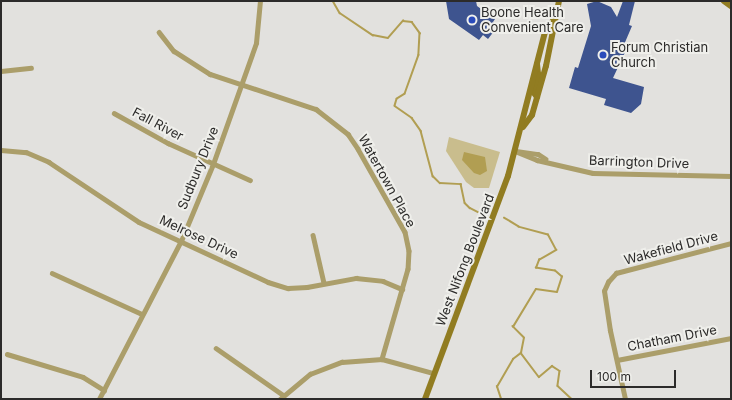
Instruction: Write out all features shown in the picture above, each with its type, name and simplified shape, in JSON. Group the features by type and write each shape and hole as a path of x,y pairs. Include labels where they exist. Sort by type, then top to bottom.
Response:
{"main road":[{"name":"West Nifong Boulevard","path":"425,399 433,373 523,128 532,115 554,35 554,19 559,1"},
{"path":"724,1 731,6"},
{"name":"West Nifong Boulevard","path":"523,128 523,110 536,63 545,32 554,19"},
{"path":"536,63 538,74 534,93 537,97"}],"street":[{"name":"Sudbury Drive","path":"99,399 181,240 213,164 242,87 256,43 260,1"},
{"name":"Watertown Place","path":"159,32 174,52 193,65 242,87 299,102 316,110 348,134 405,232 408,269 382,359"},
{"path":"1,71 32,68"},
{"name":"Fall River","path":"114,113 213,164 250,180"},
{"name":"Melrose Drive","path":"1,150 26,152 49,162 139,222 181,240 268,282 288,288 356,278 384,281 402,289"},
{"name":"Barrington Drive","path":"515,151 538,154 548,160 600,173 731,176"},
{"path":"313,235 324,283"},
{"name":"Wakefield Drive","path":"617,360 604,291 616,273 731,243"},
{"path":"52,273 142,314"},
{"name":"Chatham Drive","path":"617,360 731,338"},
{"path":"216,348 284,395"},
{"path":"8,354 83,377 104,390"},
{"path":"280,399 310,374 342,362 382,359 433,373"},
{"path":"617,360 625,399"}],"shaded area":[{"path":"449,137 500,152 489,188 474,188 466,182 446,151"},
{"path":"464,152 485,157 487,171 480,175 474,173 462,160"}],"building":[{"name":"Boone Health Convenient Care","path":"446,1 476,1 477,6 495,19 493,22 498,26 488,39 483,35 479,40 449,19"},
{"name":"Forum Christian Church","path":"597,1 611,7 617,17 623,1 635,1 629,25 632,26 623,47 627,48 613,78 644,87 641,104 631,113 604,105 606,99 569,88 575,67 578,68 591,26 587,4"}],"waterway":[{"path":"333,1 340,13 373,35 388,38 403,21 412,22 420,33 419,55 405,94 397,99 395,106 412,118 421,131 433,176 440,183 461,184 465,203 470,208 480,213 485,209"},
{"path":"501,399 497,387 513,359 521,353 524,338 513,327 536,289 557,292 562,277 555,271 536,268 539,260 556,250 548,235 519,227 504,218"},
{"path":"521,353 539,377 552,366 560,371 558,386 572,399"}],"place":[{"name":"Boone Health Convenient Care","path":"472,20"},
{"name":"Forum Christian Church","path":"603,55"}]}
